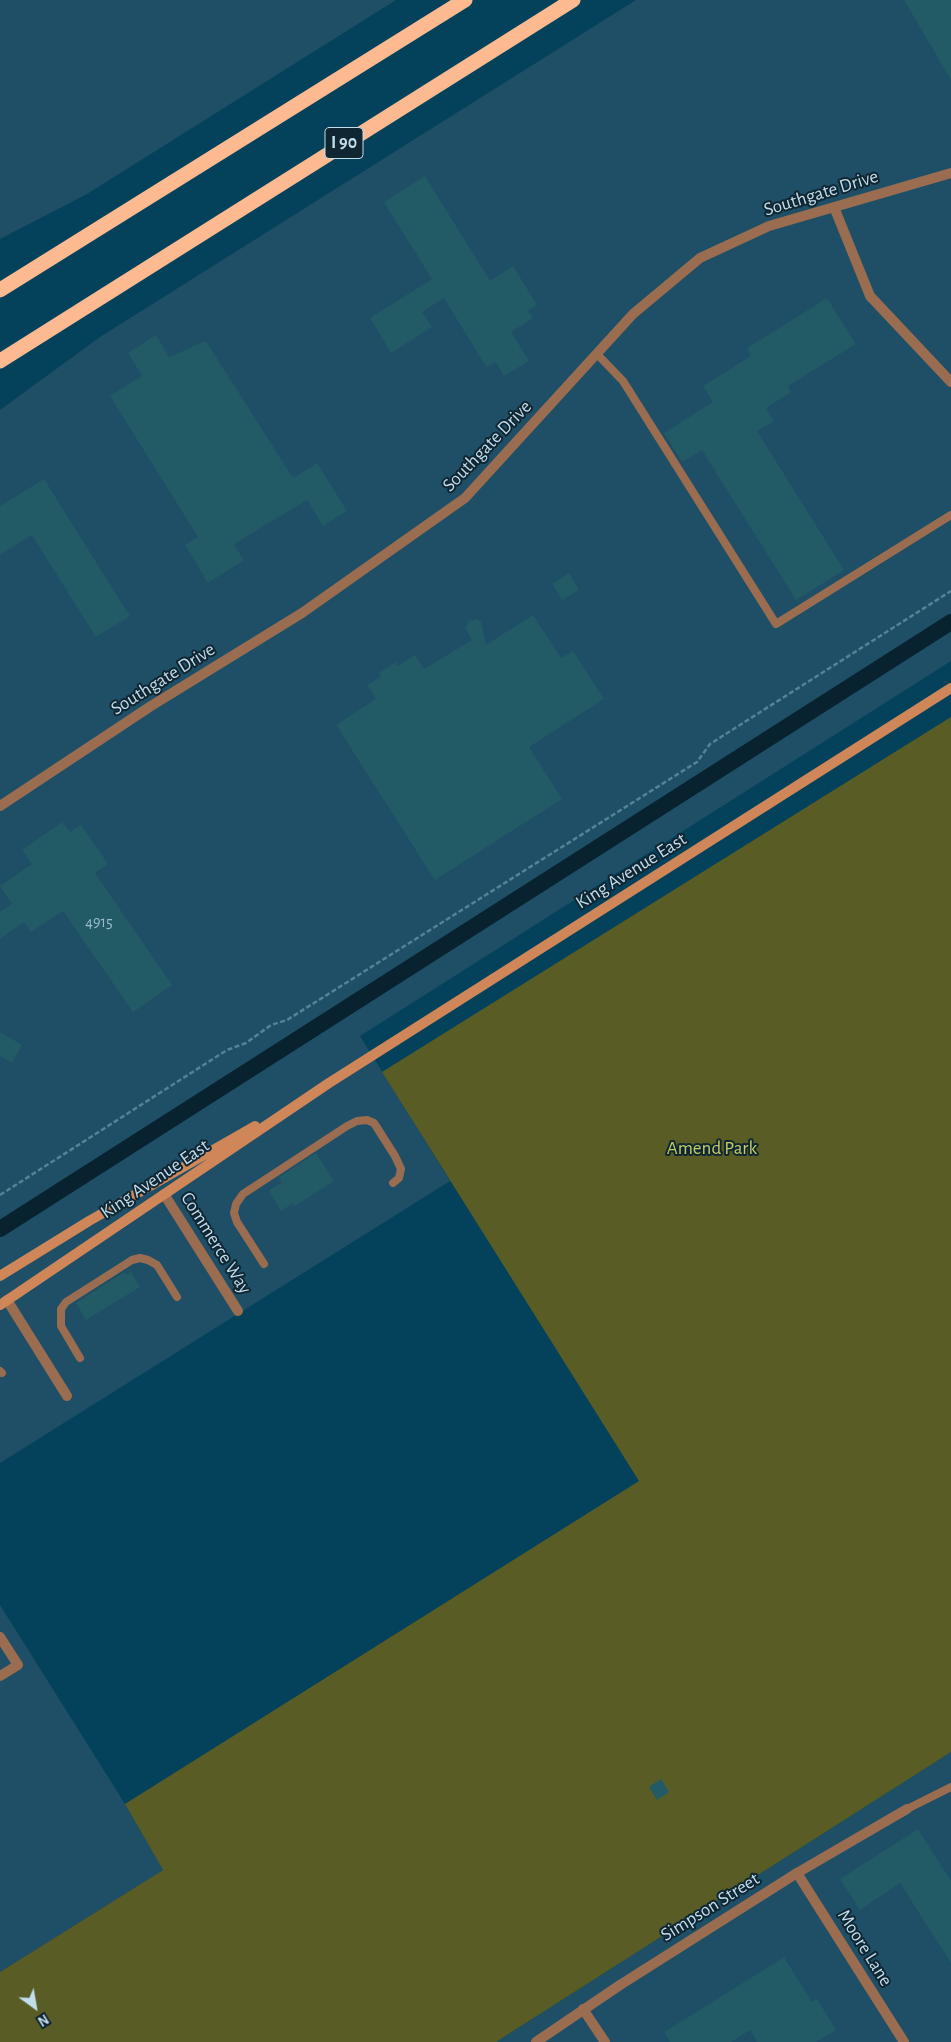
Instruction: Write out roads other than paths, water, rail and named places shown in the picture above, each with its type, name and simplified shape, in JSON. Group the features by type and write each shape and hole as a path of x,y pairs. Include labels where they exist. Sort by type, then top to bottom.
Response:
{"highway":[{"path":"0,290 465,0"},
{"name":"I 90","path":"0,360 573,0"},
{"path":"0,282 20,277"},
{"path":"0,371 116,287"}],"main road":[{"name":"King Avenue East","path":"4,1302 329,1083 951,688"},
{"name":"King Avenue East","path":"0,1276 89,1221 329,1083"}],"street":[{"name":"Southgate Drive","path":"0,806 151,706 302,613 465,498 633,314 700,258 769,226 951,172"},
{"path":"834,207 870,296 951,382"},
{"name":"Commerce Way","path":"164,1194 238,1311"},
{"path":"4,1302 67,1396"},
{"path":"0,1637 18,1665 0,1676"},
{"name":"Simpson Street","path":"536,2042 584,2009 797,1873 907,1809"},
{"name":"Moore Lane","path":"797,1873 904,2042"},
{"path":"584,2009 604,2042"}],"lane":[{"path":"597,354 623,381 776,624 951,515"},
{"path":"264,1264 237,1222 234,1213 236,1204 243,1194 347,1126 357,1121 367,1120 374,1123 401,1168 399,1178 393,1183"},
{"path":"80,1358 61,1326 61,1310 66,1302 132,1260 140,1258 156,1265 177,1297"},
{"path":"907,1809 951,1787"}],"waterway":[{"path":"0,1229 951,622"}],"park label":[{"name":"Amend Park","path":"712,1148"}]}
